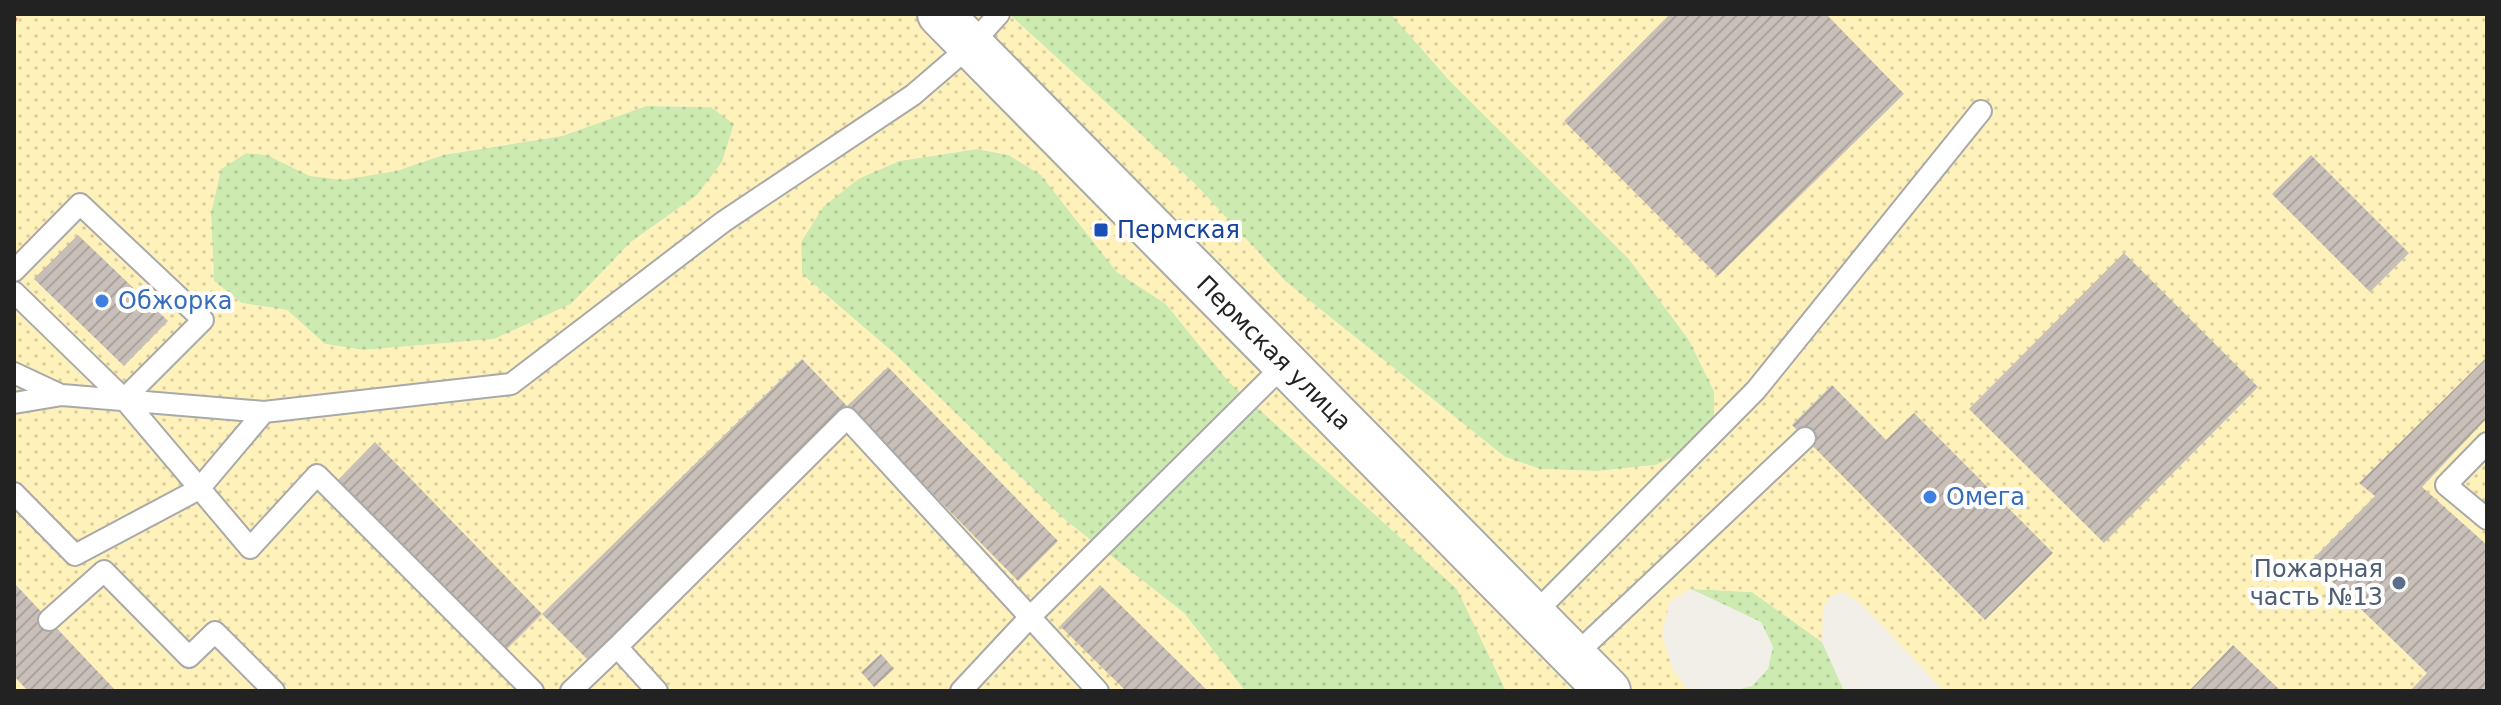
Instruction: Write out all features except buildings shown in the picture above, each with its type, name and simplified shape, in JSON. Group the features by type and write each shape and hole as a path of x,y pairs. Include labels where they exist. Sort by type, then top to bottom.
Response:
{"street":[{"name":"Пермская улица","path":"940,14 1608,691"}],"lane":[{"path":"14,403 62,395 264,412 511,384 723,222 913,95 970,46 999,14"},
{"path":"1533,615 1756,390 1981,111"},
{"path":"14,271 80,204 203,320 124,399"},
{"path":"14,292 124,399 250,548 317,475 533,691"},
{"path":"961,691 1031,616 1285,364"},
{"path":"14,373 62,395"},
{"path":"14,493 75,555 199,489 264,412"},
{"path":"571,691 847,418 1098,691"},
{"path":"1574,656 1805,438"},
{"path":"2487,443 2446,485 2487,519"},
{"path":"49,620 104,571 189,657 215,632 274,691"},
{"path":"617,647 657,691"}],"path":[{"path":"14,21 17,14"}],"green space":[{"path":"1009,14 1391,14 1449,80 1629,259 1689,340 1714,391 1714,423 1690,449 1656,465 1598,471 1540,469 1505,457 1285,281 1195,184"},
{"path":"646,106 711,107 734,124 722,162 697,195 631,242 571,304 495,339 363,350 325,344 287,310 242,303 214,281 211,213 221,169 246,153 267,155 310,176 396,171 443,155 562,136"},
{"path":"977,149 1009,155 1041,175 1117,272 1166,304 1229,382 1457,589 1506,691 1245,691 1184,613 1064,519 896,355 802,274 801,242 823,207 858,179 899,161"},
{"path":"1691,589 1752,592 1822,642 1844,691 1732,691 1752,686 1768,669 1773,647 1761,622"}],"sand":[{"path":"14,14 1009,14 1195,184 1285,281 1505,457 1540,469 1598,471 1656,465 1690,449 1714,423 1714,391 1689,340 1629,259 1449,80 1391,14 2487,14 2487,691 1944,691 1864,606 1844,592 1831,596 1823,607 1822,642 1752,592 1691,589 1670,601 1662,634 1672,667 1688,691 1506,691 1457,589 1229,382 1166,304 1117,272 1041,175 1009,155 977,149 899,161 858,179 823,207 801,242 802,274 896,355 1064,519 1184,613 1245,691 14,691","holes":["646,106 711,107 734,124 722,162 697,195 631,242 571,304 494,339 363,350 325,344 287,310 241,303 214,281 211,213 221,169 246,153 267,155 310,176 342,180 396,171 443,155 562,136"]}],"place":[{"name":"Пермская","path":"1101,230"},
{"name":"Обжорка","path":"102,301"},
{"name":"Омега","path":"1930,497"},
{"name":"Пожарная часть №13","path":"2399,583"}]}
